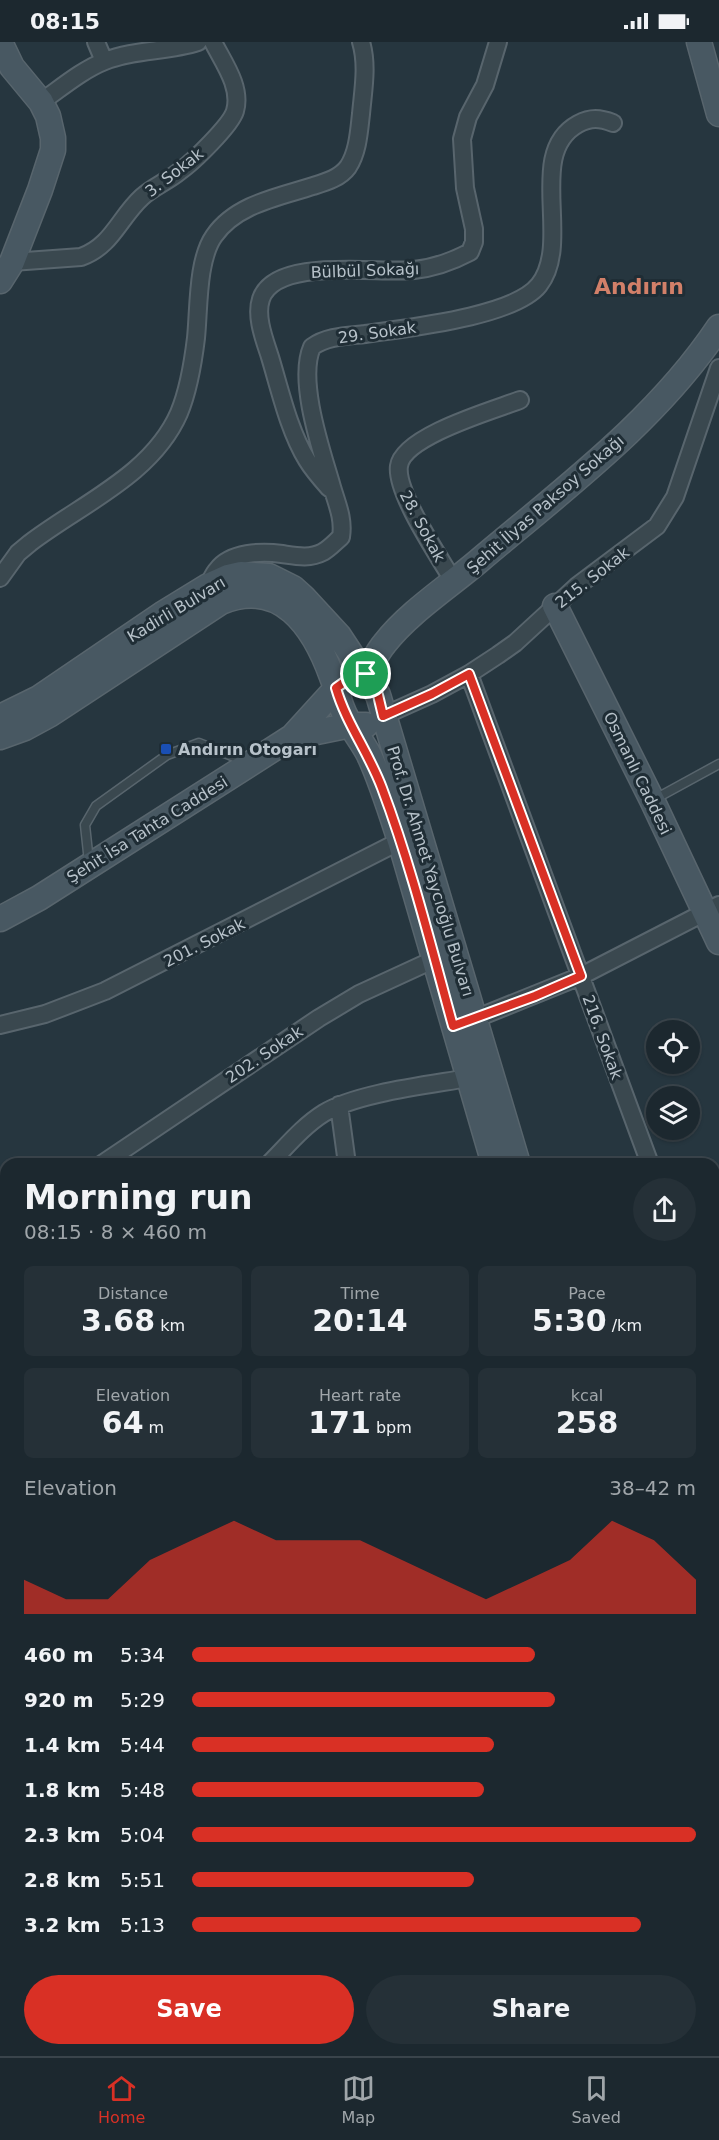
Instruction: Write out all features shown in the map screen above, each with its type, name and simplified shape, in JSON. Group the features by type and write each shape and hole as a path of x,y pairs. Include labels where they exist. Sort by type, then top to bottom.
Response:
{"main road":[{"path":"0,42 12,67 41,102 52,128 53,150 40,190 6,272"},
{"path":"699,42 719,114"},
{"name":"Şehit İlyas Paksoy Sokağı","path":"366,674 383,645 393,634 644,418 705,348 719,327"},
{"name":"Kadirli Bulvarı","path":"0,717 39,698 164,613 208,586 241,574 269,576 293,588 309,603 339,636 366,674 378,695 383,716"},
{"name":"Kadirli Bulvarı","path":"0,737 25,728 49,715 220,602 243,595 255,595 277,601 297,615 321,650 342,708 351,725"},
{"name":"Osmanlı Caddesi","path":"555,606 652,800 712,908 719,942"},
{"path":"336,688 350,678 366,674"},
{"name":"Şehit İsa Tahta Caddesi","path":"0,919 39,898 292,737 336,688"},
{"path":"351,725 368,724 383,716"},
{"name":"Prof. Dr. Ahmet Yaycıoğlu Bulvarı","path":"383,716 516,1158"},
{"name":"Şehit İsa Tahta Caddesi","path":"292,737 351,725"},
{"name":"Prof. Dr. Ahmet Yaycıoğlu Bulvarı","path":"351,725 369,756 400,841 492,1158"}],"street":[{"path":"96,42 105,61"},
{"path":"41,102 105,61 125,55 176,48 198,42"},
{"name":"3. Sokak","path":"6,272 81,258 91,254 103,246 142,196 179,172 205,148 235,111 235,85 213,42"},
{"path":"0,578 18,553 129,474 147,457 169,430 178,414 190,375 204,263 213,237 222,226 235,214 258,203 329,181 349,166 359,132 363,92 364,57 361,42"},
{"name":"Bülbül Sokağı","path":"334,494 314,471 300,446 264,335 260,315 261,298 266,289 275,282 305,272 352,269 412,270 443,264 470,252 474,242 474,229 465,188 462,139 468,117 485,85 498,42"},
{"name":"29. Sokak","path":"208,586 217,569 225,561 260,552 300,557 322,553 341,537 342,527 310,398 308,366 312,347 330,339 463,318 515,302 539,286 550,262 552,173 559,143 572,127 583,121 593,118 613,123"},
{"name":"215. Sokak","path":"383,716 424,698 469,674 515,643 592,574 646,536 666,514 685,471 719,368"},
{"name":"28. Sokak","path":"454,582 409,502 399,474 401,459 407,450 428,436 520,400"},
{"name":"216. Sokak","path":"469,674 648,1158"},
{"name":"201. Sokak","path":"0,1025 64,1008 105,991 400,841"},
{"path":"453,1026 476,1019 581,976 712,908"},
{"name":"202. Sokak","path":"111,1158 319,1018 368,990 435,959"},
{"path":"275,1158 307,1126 339,1105 468,1078"},
{"path":"339,1105 346,1158"}],"lane":[{"path":"90,866 85,825 96,806 167,755 199,743 250,764"},
{"path":"652,800 719,764"}],"place":[{"name":"Andırın Otogarı","path":"166,749"}],"district":[{"name":"Andırın","path":"639,286"}],"route":[{"path":"366,674 378,695 383,716 408,706 469,674 581,976 535,996 453,1026 418,900 389,808 369,756 342,708 336,688 343,681 366,674"}]}
